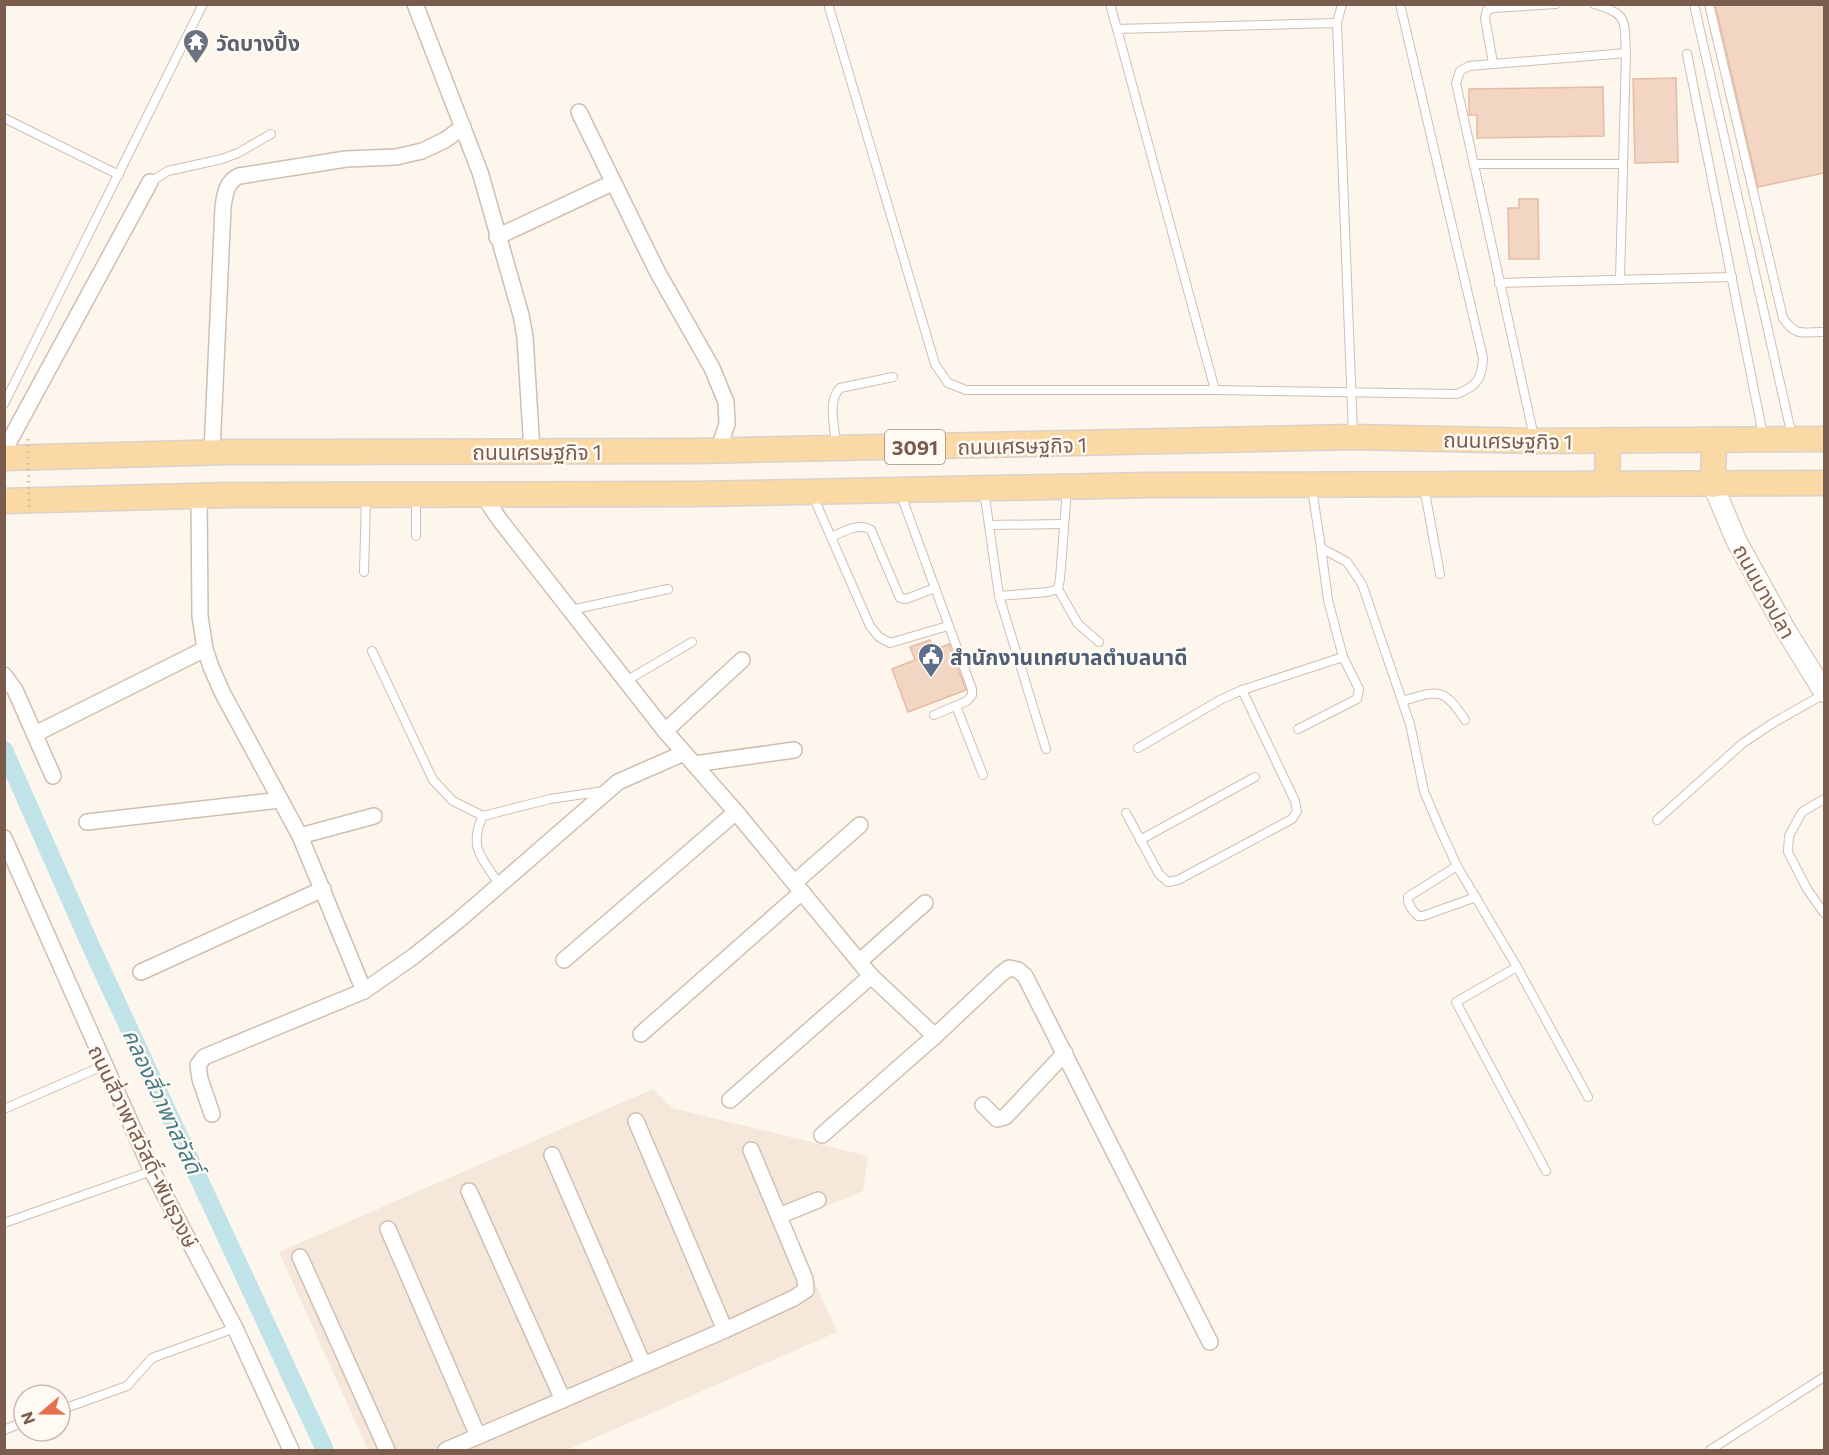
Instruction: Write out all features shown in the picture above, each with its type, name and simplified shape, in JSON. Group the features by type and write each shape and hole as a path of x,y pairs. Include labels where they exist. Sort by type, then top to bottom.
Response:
{"main road":[{"name":"ถนนเศรษฐกิจ 1","path":"4,458 212,452 718,451 1353,437 1534,441 1824,439"},
{"path":"1607,483 1608,440"},
{"path":"1713,485 1714,440"},
{"name":"ถนนเศรษฐกิจ 1","path":"4,501 199,496 812,492 1311,484 1824,483"}],"street":[{"path":"416,4 480,172 525,337 532,451"},
{"path":"579,112 658,273 712,368 726,402 727,424 718,451"},
{"path":"212,452 223,207 226,189 232,179 346,159 396,157 422,151 445,140 463,127"},
{"path":"4,451 150,182"},
{"path":"497,237 612,183"},
{"name":"ถนนบางปลา","path":"1713,485 1736,540 1785,630 1824,693"},
{"path":"483,495 499,519 665,731 736,812 872,976 935,1036"},
{"path":"199,496 200,616 205,649 223,694 300,836 364,991"},
{"path":"35,734 205,649"},
{"path":"665,731 742,660"},
{"path":"4,675 15,690 53,776"},
{"path":"212,1114 200,1079 198,1065 204,1057 364,991 414,956 618,782 689,759 794,750"},
{"path":"87,822 280,800"},
{"path":"564,960 736,812"},
{"path":"300,836 374,816"},
{"path":"641,1034 798,887 860,825"},
{"name":"ถนนสี่วาพาสวัสดิ์-พันธุวงษ์","path":"4,838 11,873 105,1065 152,1171 235,1328 291,1450"},
{"path":"141,972 323,889"},
{"path":"860,961 925,903"},
{"path":"822,1135 1010,968 1018,970 1025,976 1065,1053 1210,1342"},
{"path":"730,1100 872,976"},
{"path":"983,1105 997,1119 1005,1117 1065,1053"},
{"path":"636,1121 725,1330"},
{"path":"446,1450 725,1330 794,1298 806,1290 805,1279 751,1150"},
{"path":"552,1155 643,1364"},
{"path":"469,1191 563,1400"},
{"path":"779,1216 818,1200"},
{"path":"388,1229 478,1436"},
{"path":"300,1257 387,1450"}],"lane":[{"path":"4,404 203,4"},
{"path":"1110,4 1215,390"},
{"path":"1342,4 1337,23 1353,437"},
{"path":"829,7 935,364 948,383 966,390 1215,390 1457,394 1470,389 1482,375 1483,358 1400,4"},
{"path":"1493,63 1485,18 1487,10 1556,4"},
{"path":"1594,4 1616,10 1622,16 1625,25 1620,280"},
{"path":"1694,4 1792,440"},
{"path":"1709,4 1783,318 1790,329 1797,333 1824,332"},
{"path":"1117,29 1337,23"},
{"path":"1534,441 1456,83 1460,71 1469,66 1626,53"},
{"path":"1687,54 1764,440"},
{"path":"4,118 119,175"},
{"path":"150,182 168,171 222,159 238,153 271,134"},
{"path":"1474,164 1623,164"},
{"path":"1499,283 1732,277"},
{"path":"837,448 833,402 835,393 840,388 893,377"},
{"path":"1298,729 1357,699 1359,689 1343,657 1328,600 1311,484"},
{"path":"1424,484 1440,574"},
{"path":"1067,487 1058,589 1078,624 1099,642"},
{"path":"984,489 999,596 1046,749"},
{"path":"900,490 972,695 967,701 934,715"},
{"path":"812,492 870,626 879,636 890,643 948,626"},
{"path":"364,572 366,495"},
{"path":"416,495 416,536"},
{"path":"989,525 1064,524"},
{"path":"831,537 859,526 867,527 871,530 900,598 906,599 935,588"},
{"path":"1321,548 1347,562 1362,584 1410,724 1424,791 1457,866 1517,967 1588,1097"},
{"path":"571,610 668,589"},
{"path":"999,596 1048,592 1058,589"},
{"path":"626,681 692,642"},
{"path":"372,651 433,780 453,801 483,816 550,799 607,790"},
{"path":"1138,748 1220,700 1242,690 1343,657"},
{"path":"1126,813 1159,874 1168,882 1178,880 1292,819 1297,811 1295,801 1242,690"},
{"path":"1657,820 1743,743 1824,693"},
{"path":"1402,701 1430,694 1443,694 1452,700 1465,720"},
{"path":"956,706 983,775"},
{"path":"1140,840 1256,777"},
{"path":"1824,799 1802,812 1789,836 1788,852 1807,889 1824,913"},
{"path":"483,816 476,830 476,842 479,854 500,884"},
{"path":"1457,866 1408,897 1407,900 1415,914 1423,915 1476,897"},
{"path":"1517,967 1456,1002 1546,1171"},
{"path":"4,1109 105,1065"},
{"path":"4,1223 152,1171"},
{"path":"72,1406 127,1386 152,1358 235,1328"},
{"path":"1710,1450 1824,1377"}],"path":[{"path":"28,440 29,510"}],"shaded area":[{"path":"653,1089 672,1108 868,1156 863,1191 788,1222 837,1332 567,1450 368,1450 279,1252"}],"building":[{"path":"1715,4 1824,4 1824,173 1758,187"},
{"path":"1676,78 1678,162 1635,163 1633,79"},
{"path":"1603,87 1604,136 1477,138 1477,115 1469,115 1469,89"},
{"path":"1519,199 1538,199 1539,259 1509,259 1508,208 1519,208"},
{"name":"สำนักงานเทศบาลตำบลนาดี","path":"930,640 934,650 949,644 966,690 908,712 892,669 915,660 910,647"}],"waterway":[{"name":"คลองสี่วาพาสวัสดิ์","path":"4,750 93,951 325,1450"}],"place":[{"name":"วัดบางปิ้ง","path":"196,65"},
{"name":"สำนักงานเทศบาลตำบลนาดี","path":"931,679"}]}
